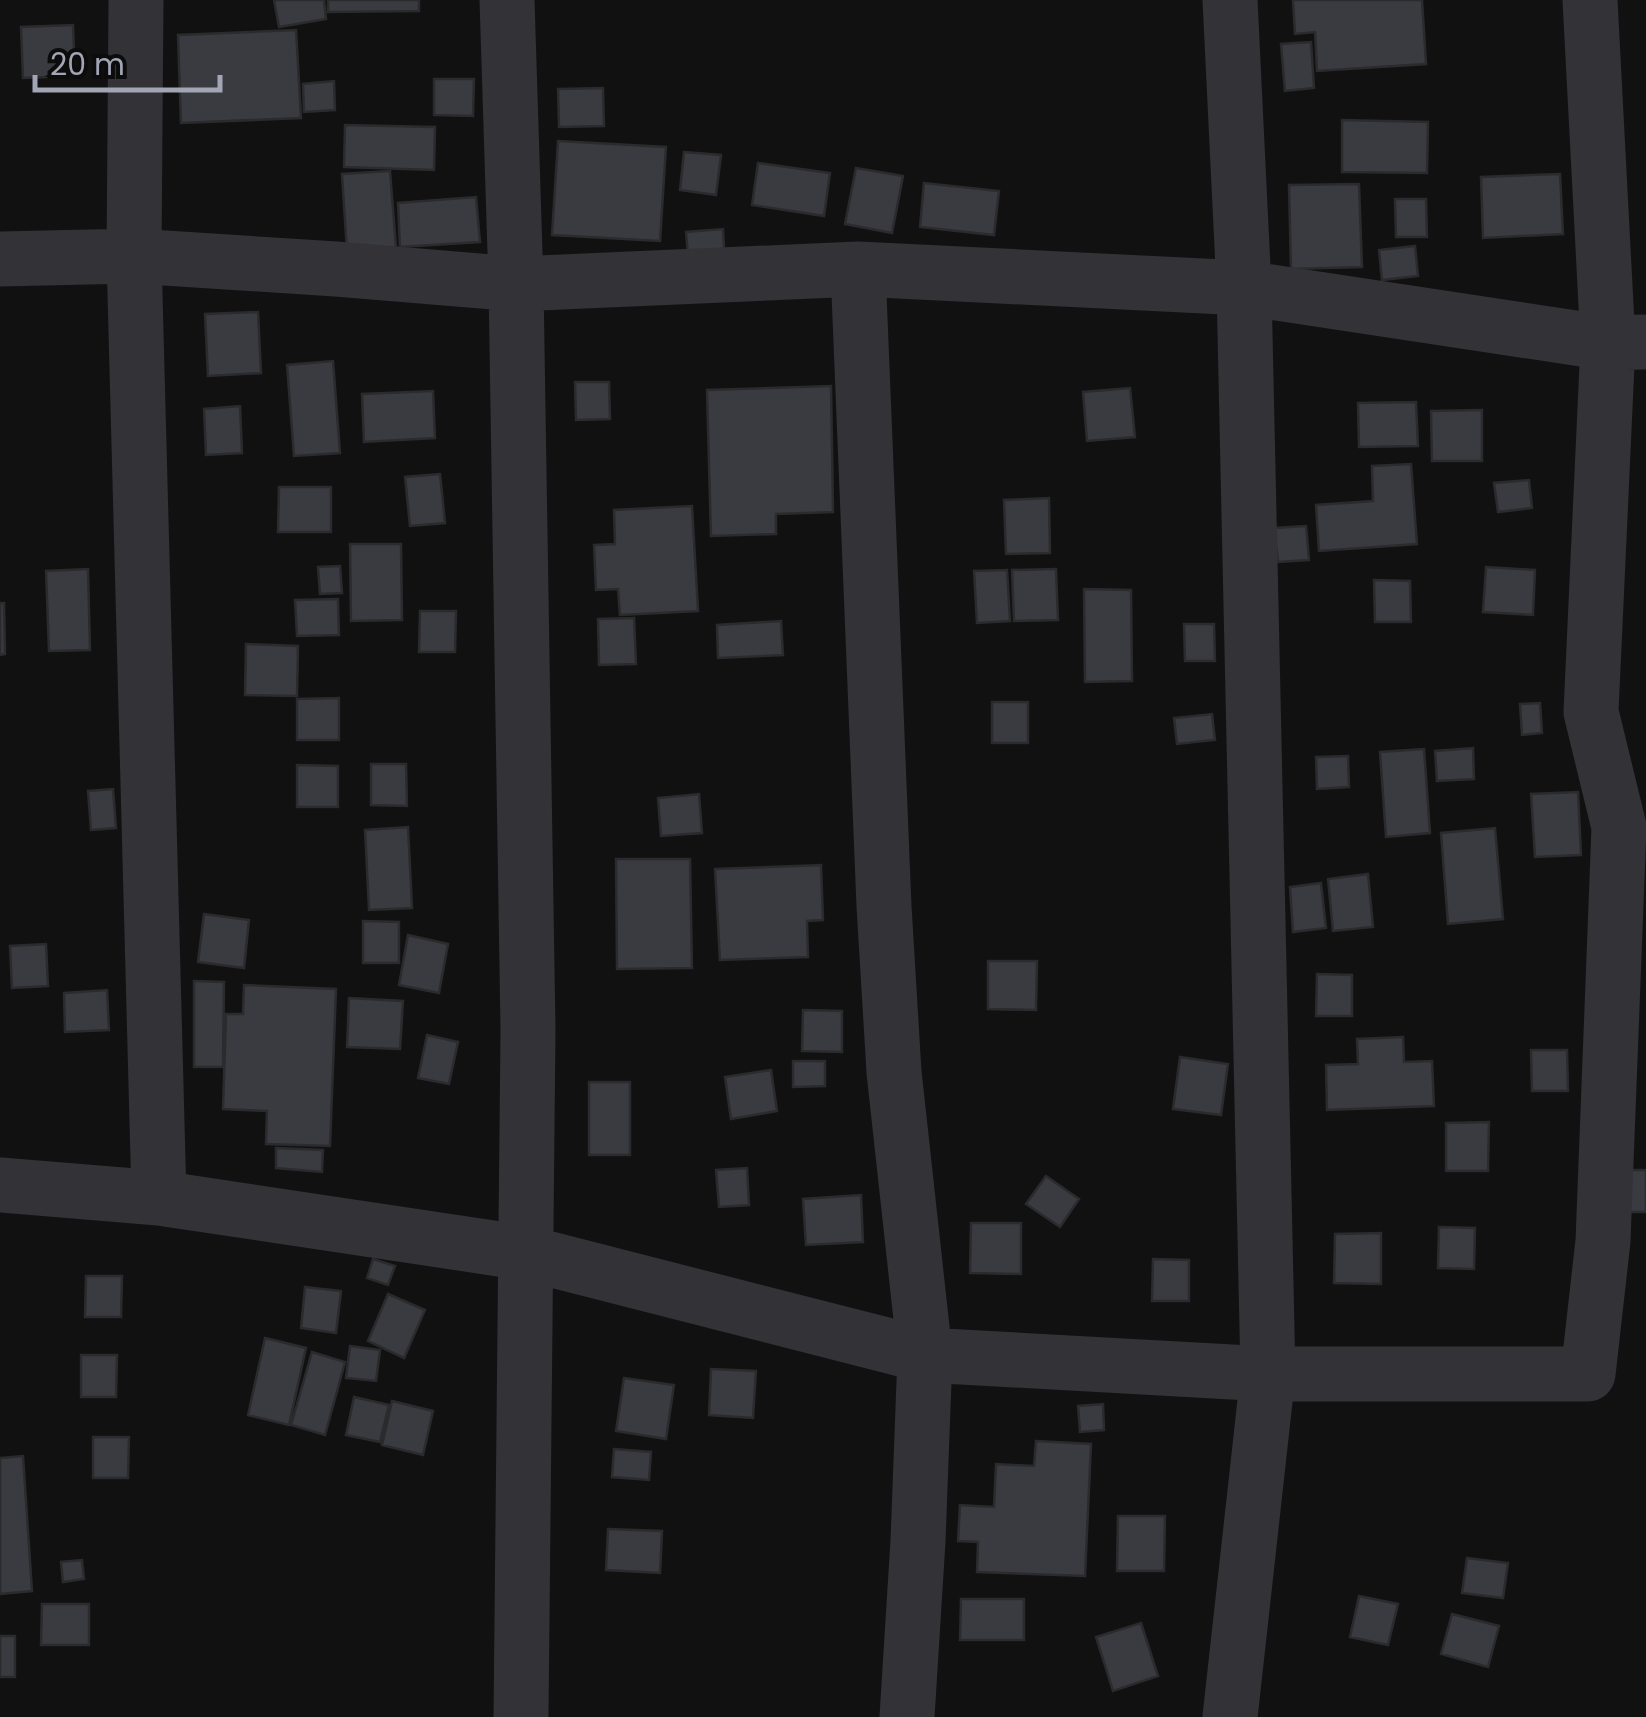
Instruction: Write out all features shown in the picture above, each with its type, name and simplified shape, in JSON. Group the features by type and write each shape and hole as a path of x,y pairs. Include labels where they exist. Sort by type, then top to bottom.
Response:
{"street":[{"path":"136,0 134,256 158,1198"},
{"path":"506,0 516,284 528,1030 520,1717"},
{"path":"1230,0 1244,288 1268,1374 1230,1717"},
{"path":"0,1185 158,1198 526,1253 925,1355 1268,1374 1588,1374 1603,1241 1619,828 1591,712 1627,343 1590,0"},
{"path":"0,259 134,256 516,284 858,269 1244,288 1627,343"},
{"path":"858,269 894,1072 925,1355 907,1717"}],"building":[{"path":"274,0 324,0 326,19 279,27"},
{"path":"328,0 419,0 419,11 328,12"},
{"path":"1293,0 1422,0 1426,64 1317,71 1315,32 1295,34"},
{"path":"73,25 75,76 23,78 21,27"},
{"path":"296,30 301,118 181,123 178,35"},
{"path":"1311,42 1314,88 1285,91 1281,44"},
{"path":"434,79 474,79 473,116 434,115"},
{"path":"334,81 335,110 304,112 303,84"},
{"path":"603,88 604,126 559,127 558,89"},
{"path":"1342,120 1428,122 1427,173 1342,172"},
{"path":"345,125 435,127 434,170 344,167"},
{"path":"558,141 666,147 660,241 552,235"},
{"path":"684,152 721,155 716,195 680,190"},
{"path":"758,163 830,173 824,216 752,205"},
{"path":"856,168 903,176 892,233 845,224"},
{"path":"390,171 396,247 347,251 342,174"},
{"path":"1560,174 1563,234 1483,238 1481,177"},
{"path":"924,183 999,191 994,235 920,227"},
{"path":"1359,184 1362,267 1291,269 1289,185"},
{"path":"476,197 480,242 400,247 398,203"},
{"path":"1395,199 1426,199 1427,237 1396,237"},
{"path":"723,229 725,265 689,266 686,232"},
{"path":"1415,246 1418,276 1382,280 1379,250"},
{"path":"258,312 261,373 208,376 205,314"},
{"path":"333,361 340,453 294,456 287,365"},
{"path":"575,382 609,382 610,419 576,420"},
{"path":"831,386 833,512 776,514 776,534 711,536 707,390"},
{"path":"1130,388 1135,437 1087,441 1083,392"},
{"path":"433,391 435,438 364,442 362,394"},
{"path":"1416,402 1418,446 1359,447 1358,403"},
{"path":"240,406 242,453 206,455 204,409"},
{"path":"1482,410 1482,461 1432,461 1431,411"},
{"path":"1411,464 1417,544 1319,551 1316,505 1373,501 1372,466"},
{"path":"440,474 445,523 410,526 405,477"},
{"path":"1529,480 1532,508 1498,512 1494,483"},
{"path":"279,487 331,487 331,532 278,532"},
{"path":"1049,498 1050,553 1006,554 1004,500"},
{"path":"692,506 698,611 620,615 618,589 596,590 594,545 615,544 614,510"},
{"path":"1306,526 1309,560 1278,562 1274,528"},
{"path":"350,544 401,544 402,620 351,621"},
{"path":"340,566 342,593 320,594 318,567"},
{"path":"1486,567 1535,570 1533,615 1483,612"},
{"path":"88,569 90,650 49,651 46,571"},
{"path":"1056,569 1058,620 1014,621 1012,570"},
{"path":"1007,570 1010,621 977,623 974,571"},
{"path":"1374,580 1410,581 1411,622 1375,622"},
{"path":"1084,589 1131,590 1132,681 1085,682"},
{"path":"338,599 339,635 297,636 295,600"},
{"path":"0,603 4,603 5,654 0,655"},
{"path":"420,611 456,611 455,652 419,652"},
{"path":"634,618 636,664 599,665 598,619"},
{"path":"781,621 783,655 718,658 717,625"},
{"path":"1184,624 1214,624 1215,661 1185,661"},
{"path":"246,644 298,646 297,696 245,695"},
{"path":"339,698 339,740 297,740 297,699"},
{"path":"992,702 1028,702 1028,743 992,743"},
{"path":"1540,703 1542,733 1522,735 1520,704"},
{"path":"1212,714 1215,740 1177,744 1174,718"},
{"path":"1473,748 1474,779 1437,781 1435,751"},
{"path":"1424,749 1430,833 1386,837 1380,752"},
{"path":"1348,756 1349,787 1317,789 1316,757"},
{"path":"371,764 406,764 407,806 371,805"},
{"path":"297,765 338,766 338,807 297,807"},
{"path":"113,789 116,828 91,830 88,791"},
{"path":"1578,792 1581,855 1535,857 1531,794"},
{"path":"699,794 702,833 661,836 658,798"},
{"path":"408,827 412,908 369,910 365,830"},
{"path":"1495,828 1503,919 1448,924 1441,833"},
{"path":"616,859 690,859 692,968 617,969"},
{"path":"821,865 823,920 807,921 808,957 720,960 715,869"},
{"path":"1368,874 1373,927 1333,931 1328,879"},
{"path":"1321,883 1326,928 1293,932 1290,887"},
{"path":"204,914 249,920 244,968 198,962"},
{"path":"363,921 399,922 399,963 363,963"},
{"path":"408,935 448,944 439,993 399,985"},
{"path":"46,944 48,986 12,988 10,946"},
{"path":"988,961 1037,961 1036,1010 988,1009"},
{"path":"1317,974 1352,975 1352,1016 1316,1016"},
{"path":"194,981 224,982 223,1067 194,1067"},
{"path":"244,985 336,989 330,1146 266,1144 267,1111 223,1109 226,1014 243,1014"},
{"path":"107,990 109,1030 65,1032 64,993"},
{"path":"349,998 403,1001 400,1049 347,1047"},
{"path":"803,1010 842,1011 842,1052 802,1051"},
{"path":"427,1035 458,1042 449,1084 418,1078"},
{"path":"1403,1037 1404,1062 1432,1061 1434,1106 1327,1110 1326,1065 1358,1064 1357,1039"},
{"path":"1531,1050 1567,1050 1568,1091 1532,1091"},
{"path":"1180,1057 1228,1064 1221,1115 1173,1109"},
{"path":"793,1061 825,1061 825,1086 793,1087"},
{"path":"771,1070 777,1111 731,1119 725,1077"},
{"path":"589,1082 630,1082 630,1155 589,1155"},
{"path":"1489,1122 1488,1171 1446,1171 1446,1123"},
{"path":"276,1148 323,1150 322,1172 276,1168"},
{"path":"747,1168 749,1205 719,1207 716,1170"},
{"path":"1628,1170 1646,1170 1646,1212 1627,1212"},
{"path":"1046,1176 1079,1199 1060,1227 1026,1204"},
{"path":"861,1195 863,1242 806,1245 803,1199"},
{"path":"971,1223 1021,1223 1021,1274 970,1273"},
{"path":"1439,1227 1475,1228 1474,1269 1438,1268"},
{"path":"1381,1233 1381,1284 1334,1283 1335,1234"},
{"path":"373,1259 395,1266 388,1285 367,1278"},
{"path":"1153,1259 1189,1260 1189,1301 1152,1301"},
{"path":"86,1276 122,1276 121,1317 85,1317"},
{"path":"305,1287 341,1291 336,1333 301,1328"},
{"path":"388,1294 425,1310 404,1358 368,1341"},
{"path":"265,1338 306,1348 289,1425 248,1415"},
{"path":"350,1346 380,1350 376,1381 346,1378"},
{"path":"312,1352 345,1362 325,1435 291,1425"},
{"path":"81,1355 117,1355 116,1397 81,1397"},
{"path":"711,1369 756,1371 753,1418 709,1415"},
{"path":"624,1378 674,1385 666,1439 616,1431"},
{"path":"354,1397 389,1405 380,1442 346,1435"},
{"path":"392,1401 433,1411 423,1455 382,1445"},
{"path":"1103,1404 1104,1430 1080,1432 1078,1406"},
{"path":"93,1437 129,1437 128,1478 93,1478"},
{"path":"1036,1441 1091,1444 1085,1576 977,1572 978,1542 958,1541 960,1505 994,1507 996,1464 1034,1466"},
{"path":"614,1449 651,1452 649,1480 612,1477"},
{"path":"23,1456 32,1591 0,1594 0,1458"},
{"path":"1118,1516 1165,1516 1164,1571 1117,1571"},
{"path":"608,1529 662,1531 660,1573 606,1570"},
{"path":"1467,1558 1508,1563 1503,1598 1462,1593"},
{"path":"82,1560 84,1579 63,1582 61,1562"},
{"path":"1359,1596 1398,1604 1388,1645 1350,1637"},
{"path":"961,1599 1024,1599 1024,1640 960,1640"},
{"path":"42,1604 89,1604 89,1645 41,1645"},
{"path":"1452,1614 1499,1626 1488,1667 1441,1654"},
{"path":"1141,1623 1158,1676 1113,1691 1096,1637"},
{"path":"0,1636 15,1636 15,1677 0,1677"}]}
